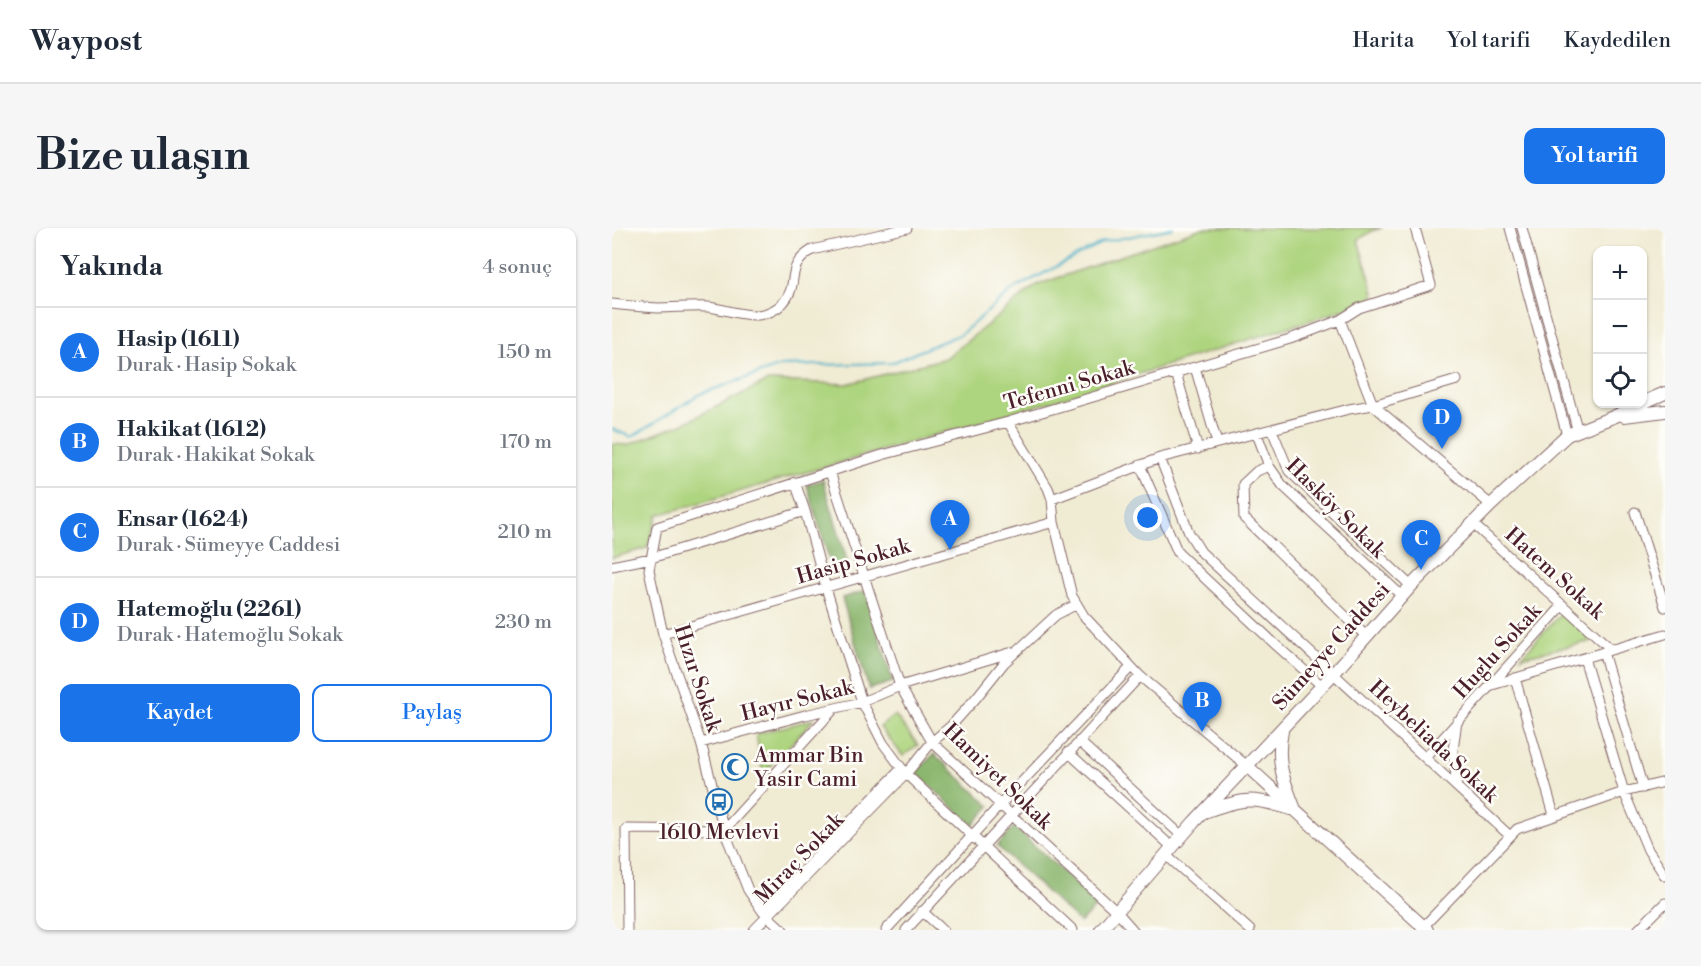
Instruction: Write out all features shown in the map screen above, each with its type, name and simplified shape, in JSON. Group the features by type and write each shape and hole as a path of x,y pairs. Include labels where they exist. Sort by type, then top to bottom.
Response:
{"street":[{"path":"612,304 659,308 706,307 759,315 771,312 790,294 795,264 801,256 812,250 907,228"},
{"name":"Tefenni Sokak","path":"657,527 882,455 1008,422 1290,339 1340,320 1359,308 1431,285 1415,228"},
{"path":"1510,228 1573,433"},
{"path":"1522,228 1573,433"},
{"path":"1340,320 1372,405 1491,506"},
{"path":"1195,367 1217,443"},
{"path":"1176,373 1198,449"},
{"path":"1052,499 1160,458 1372,405 1457,380"},
{"name":"Sümeyye Caddesi","path":"1647,401 1665,393"},
{"name":"Sümeyye Caddesi","path":"1101,930 1182,836 1335,673 1411,586 1491,506 1573,433 1632,408"},
{"name":"Sümeyye Caddesi","path":"1613,417 1665,411"},
{"path":"1008,422 1048,488 1072,596 1084,616 1140,676 1247,766 1424,929 1517,829 1554,814 1665,782"},
{"path":"1272,430 1289,471 1411,586"},
{"name":"Hasköy Sokak","path":"1257,434 1269,466 1283,486 1403,597"},
{"name":"Heybeliada Sokak","path":"1160,458 1189,533 1202,552 1509,836"},
{"path":"1140,465 1178,553 1322,686"},
{"path":"1269,466 1257,471 1243,484 1244,518 1367,637"},
{"name":"Hamiyet Sokak","path":"830,472 900,686 932,742 1117,912 1133,930"},
{"path":"795,482 806,511 826,588 862,702 883,743 904,772 1073,930"},
{"path":"612,566 651,558 806,511"},
{"path":"1635,512 1665,607"},
{"name":"Hasip Sokak","path":"663,634 1054,522"},
{"name":"Hatem Sokak","path":"1473,524 1563,605 1607,651"},
{"name":"Hızır Sokak","path":"657,527 649,570 663,634 701,743 724,830 748,890 766,915 783,930"},
{"name":"Miraç Sokak","path":"754,930 932,742 951,726 1004,663 1056,615 1077,604"},
{"name":"Huglu Sokak","path":"1425,758 1563,605"},
{"path":"1490,686 1665,634"},
{"path":"1607,651 1643,788"},
{"name":"Miraç Sokak","path":"900,686 1016,652"},
{"path":"1584,658 1624,792 1648,850 1665,876"},
{"path":"886,930 1131,667"},
{"path":"914,923 1068,752 1140,676"},
{"path":"1515,678 1554,814"},
{"name":"Hayır Sokak","path":"701,743 862,702 900,686"},
{"path":"627,930 626,829 724,830 832,710"},
{"name":"Huglu Sokak","path":"1457,721 1453,750 1457,787"},
{"path":"1283,729 1279,745 1282,776 1295,811"},
{"path":"1079,741 1182,836"},
{"path":"1068,752 1250,930"},
{"path":"1203,813 1243,800 1264,800 1295,811"},
{"path":"1638,930 1665,903"},
{"path":"903,911 914,923 943,930"}],"green space":[{"path":"1202,228 1382,228 1358,240 1375,296 1337,312 1053,401 658,515 647,548 612,558 612,444 628,445 684,423 768,381 847,384 946,358 1037,285"},
{"path":"823,480 848,564 832,569 807,485"},
{"path":"865,591 893,682 869,689 842,598"},
{"path":"1563,611 1592,641 1521,657"},
{"path":"895,715 918,745 903,756 880,727"},
{"path":"814,719 763,774 756,734"},
{"path":"934,754 990,806 973,825 916,773"},
{"path":"1014,827 1098,904 1080,923 997,846"}],"waterway":[{"path":"612,429 632,437 700,394 781,366 891,363 961,334 1014,289 1103,242 1173,228"}],"place":[{"name":"Hatemoğlu (2261)","path":"1442,449"},
{"name":"Hasip (1611)","path":"950,550"},
{"name":"Ensar (1624)","path":"1421,570"},
{"name":"Hakikat (1612)","path":"1202,732"},
{"name":"Ammar Bin Yasir Cami","path":"735,767"},
{"name":"1610 Mevlevi","path":"719,802"}]}
